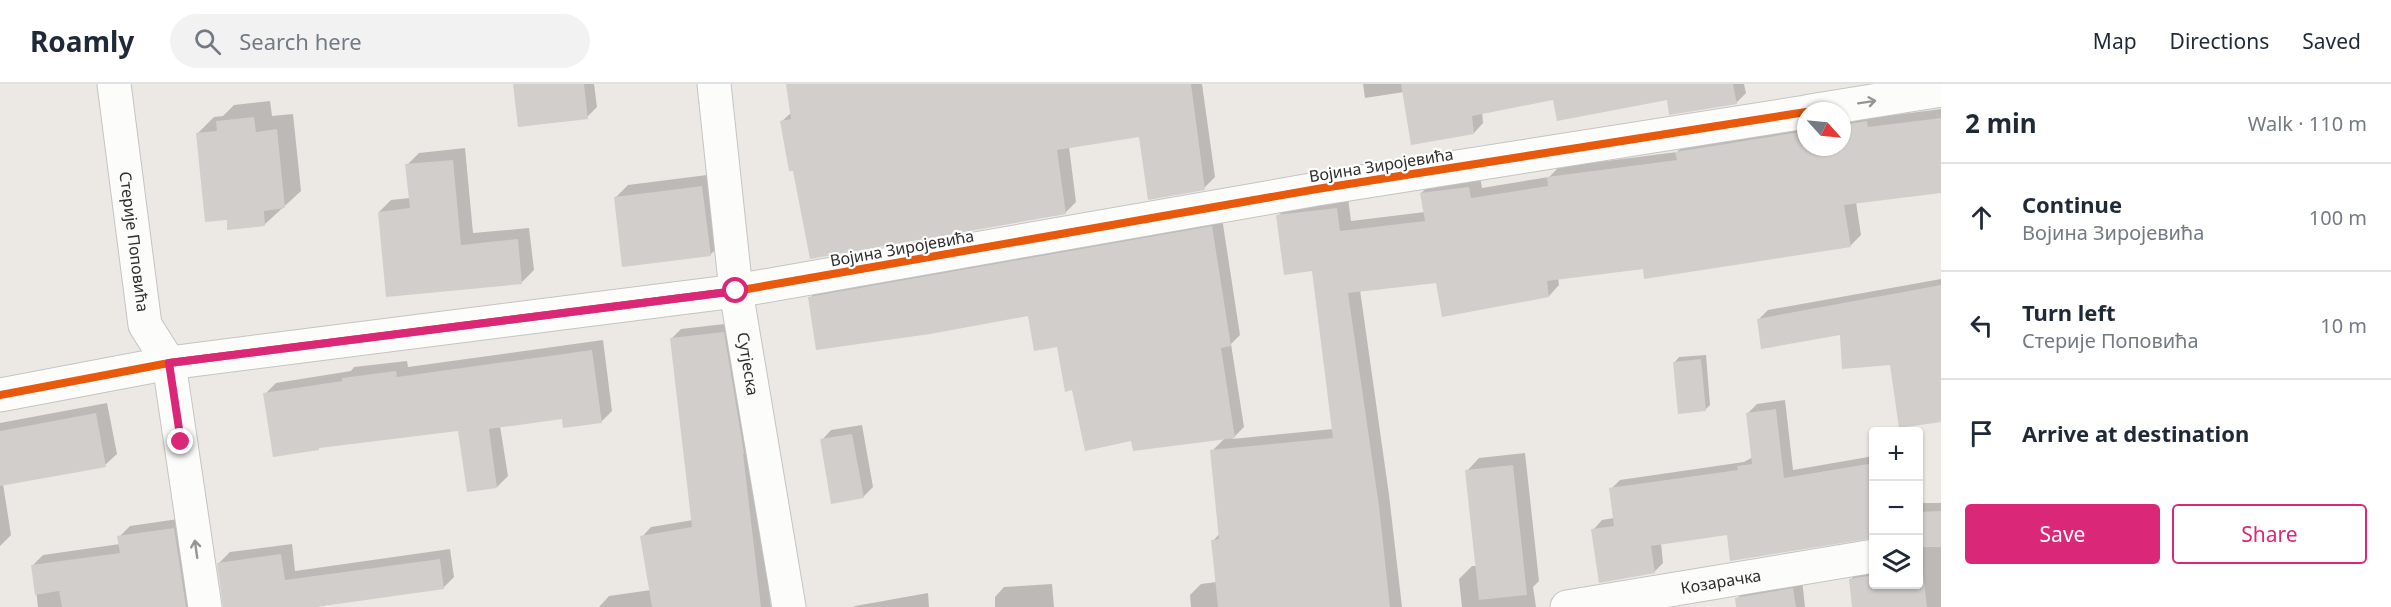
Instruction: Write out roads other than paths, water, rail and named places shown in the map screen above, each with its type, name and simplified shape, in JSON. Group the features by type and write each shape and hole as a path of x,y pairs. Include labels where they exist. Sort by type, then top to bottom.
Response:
{"street":[{"name":"Стерије Поповића","path":"114,84 145,325 169,363 205,607"},
{"name":"Сутјеска","path":"714,84 736,291 789,607"},
{"name":"Војина Зиројевића","path":"1851,104 1941,90"},
{"name":"Војина Зиројевића","path":"0,395 169,363 736,291 1317,189 1797,113"},
{"name":"Козарачка","path":"1567,607 1869,557"}]}
